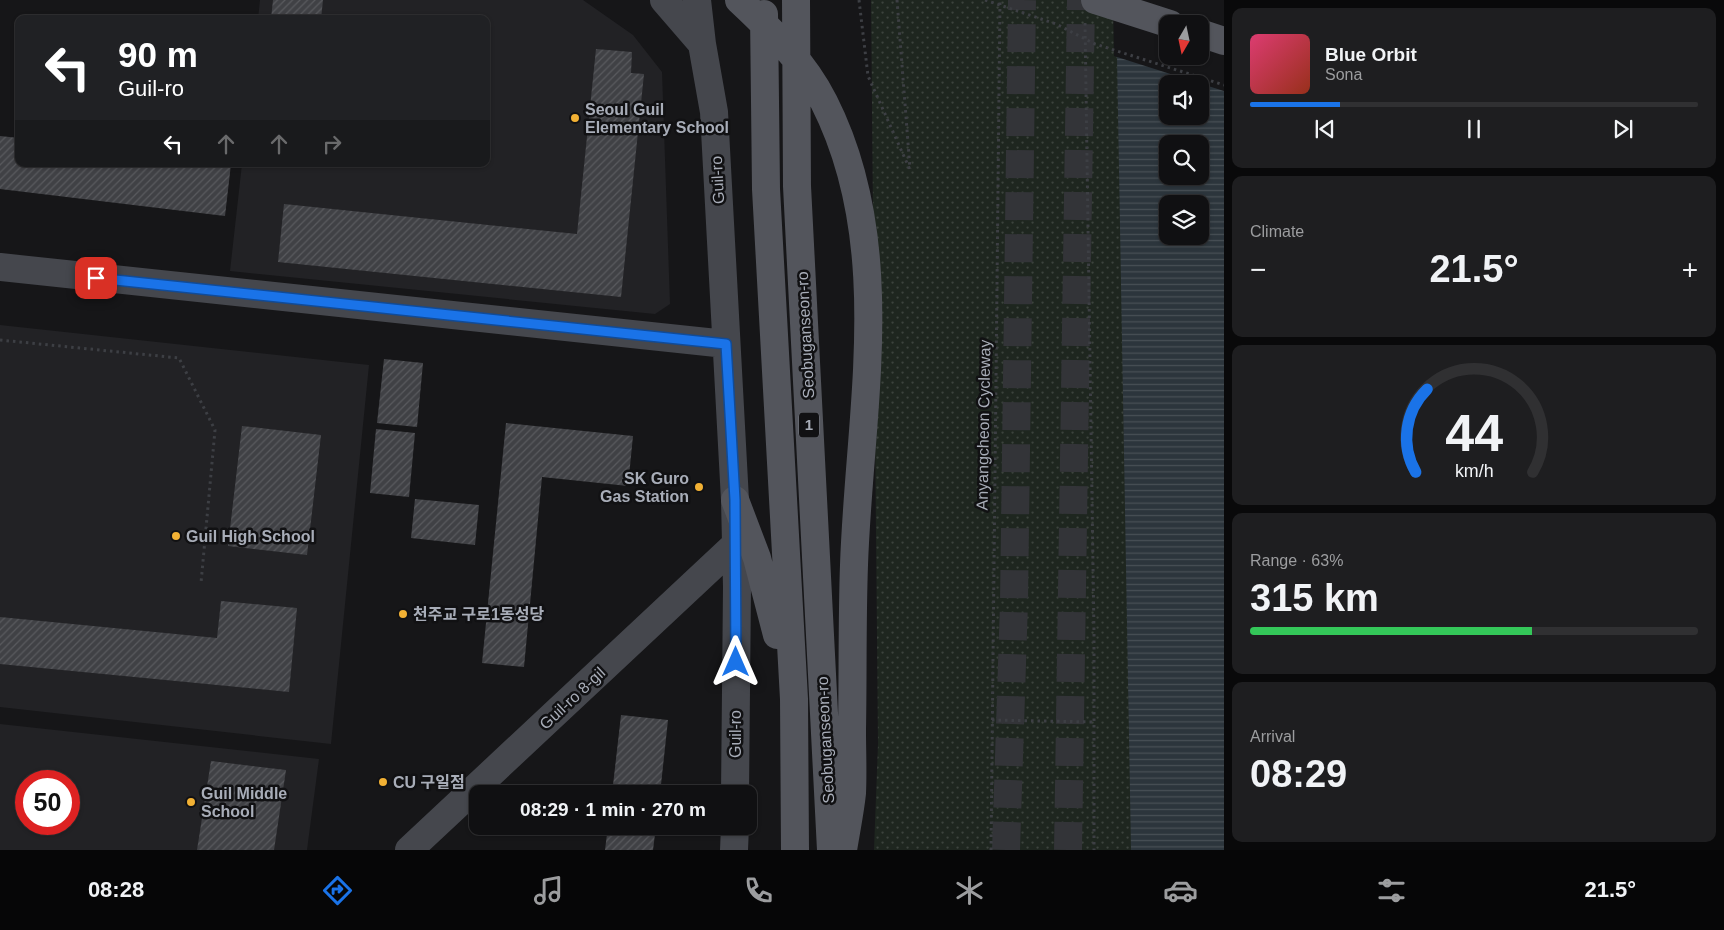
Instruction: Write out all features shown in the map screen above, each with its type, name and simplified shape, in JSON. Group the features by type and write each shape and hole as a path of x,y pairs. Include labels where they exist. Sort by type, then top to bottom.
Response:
{"main road":[{"path":"739,0 777,36 824,101 854,178 862,212 866,260 867,340 864,438 854,563 852,793 842,850"},
{"name":"Seobuganseon-ro","path":"764,0 766,189 794,699 795,850"},
{"name":"Seobuganseon-ro","path":"796,0 797,186 831,850"},
{"path":"1090,10 1159,22"},
{"path":"1209,36 1224,41"},
{"path":"735,500 757,558 794,699"}],"street":[{"path":"664,0 702,44"},
{"name":"Guil-ro","path":"697,0 702,44 714,112 735,500 735,785"},
{"path":"0,268 726,344"},
{"name":"Guil-ro 8-gil","path":"408,850 735,545"},
{"path":"734,850 735,835"}],"path":[{"path":"859,0 868,76 911,172 897,0"},
{"path":"986,0 1056,24 1095,44 1224,85"},
{"name":"Anyangcheon Cycleway","path":"991,850 1000,0"},
{"path":"1090,10 1094,850"},
{"path":"0,340 179,358 216,430 201,583"},
{"path":"992,720 1094,722"}],"shaded area":[{"name":"Seoul Guil Elementary School","path":"260,0 583,0 633,35 662,72 670,304 655,314 230,271 242,167 490,167 490,15 258,15"},
{"path":"871,0 1224,0 1224,850 874,850 878,744"},
{"path":"1116,0 1224,0 1224,850 1131,850"},
{"name":"Guil High School","path":"0,325 369,365 331,744 0,707"},
{"name":"Guil Middle School","path":"0,724 319,759 307,850 0,850"}],"pier":[{"path":"1113,0 1224,0 1224,91 1209,86 1209,75 1174,75 1114,56"}],"building":[{"path":"273,0 323,0 321,15 271,15"},
{"path":"596,49 632,52 631,73 644,74 621,297 278,262 284,204 577,234"},
{"path":"0,136 15,138 15,167 231,167 225,216 0,189"},
{"path":"384,359 423,363 417,427 377,423"},
{"path":"506,423 633,436 628,486 542,477 524,667 482,663"},
{"path":"242,426 321,435 307,555 228,546"},
{"path":"376,429 415,433 409,497 370,493"},
{"path":"415,499 479,505 475,545 411,538"},
{"path":"221,601 297,608 289,692 0,664 0,617 217,638"},
{"path":"621,715 668,720 661,785 613,785"},
{"path":"211,761 286,770 274,850 197,850"},
{"path":"607,835 655,835 653,850 605,850"}],"tunnel":[{"path":"1006,850 1014,602 1022,0"},
{"path":"1068,850 1081,0"}],"place":[{"name":"Seoul Guil Elementary School","path":"575,118"},
{"name":"SK Guro Gas Station","path":"699,487"},
{"name":"Guil High School","path":"176,536"},
{"name":"천주교 구로1동성당","path":"403,614"},
{"name":"CU 구일점","path":"383,782"},
{"name":"Guil Middle School","path":"191,802"}],"route":[{"path":"96,278 726,344 735,500 736,662"}]}
